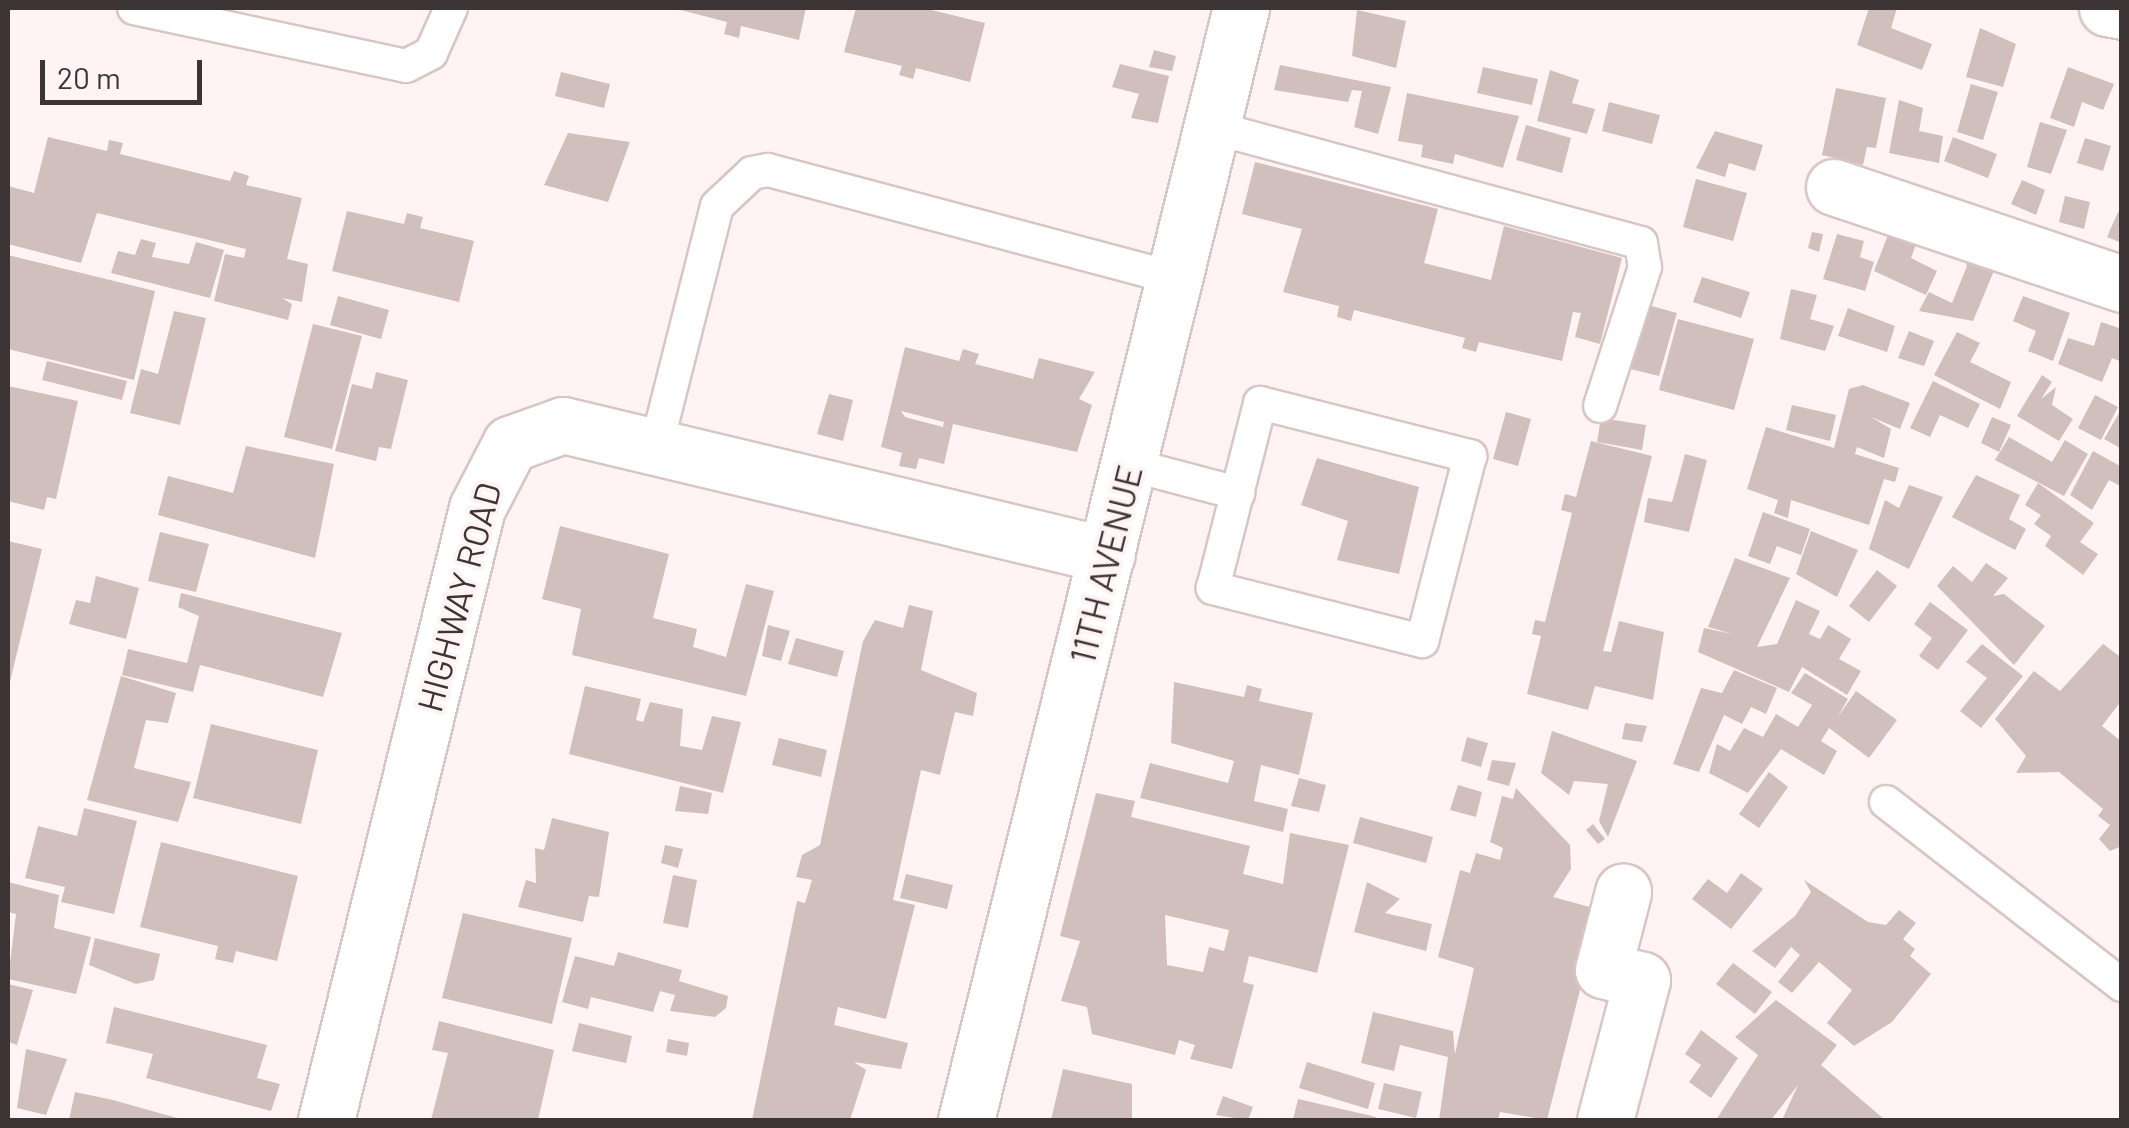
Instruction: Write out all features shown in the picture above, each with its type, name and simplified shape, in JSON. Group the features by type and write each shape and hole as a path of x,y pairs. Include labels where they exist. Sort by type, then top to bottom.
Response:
{"street":[{"name":"11TH AVENUE","path":"966,1120 1179,278 1241,8"},
{"path":"2107,8 2122,12"},
{"path":"1834,187 2122,284"},
{"name":"HIGHWAY ROAD","path":"326,1120 489,472 510,444 563,425 657,443 1107,555"},
{"path":"1605,1120 1642,980 1603,970 1623,892"}],"lane":[{"path":"134,8 406,66 431,53 451,8"},
{"path":"1215,128 1641,243 1645,267 1600,406"},
{"path":"657,443 717,206 752,173 1179,278"},
{"path":"1260,403 1470,456 1422,641 1213,588 1238,492 1260,403"},
{"path":"1131,464 1238,492"},
{"path":"1886,802 2122,985"}],"building":[{"path":"673,8 806,8 799,40 741,26 739,38 724,34 727,22"},
{"path":"856,8 923,8 985,23 970,82 916,68 913,79 899,75 902,66 844,52"},
{"path":"1869,8 1897,8 1891,28 1932,44 1922,70 1857,45"},
{"path":"1357,10 1406,21 1396,68 1352,56"},
{"path":"1980,28 2016,44 2003,87 1966,77"},
{"path":"1154,50 1176,56 1172,71 1149,67"},
{"path":"1120,64 1169,76 1158,123 1131,118 1139,94 1112,87"},
{"path":"1280,65 1391,87 1378,134 1354,127 1362,91 1352,90 1348,102 1274,90"},
{"path":"1483,67 1538,79 1532,105 1477,93"},
{"path":"2068,67 2114,84 2103,110 2082,102 2074,127 2050,118"},
{"path":"1550,70 1579,80 1572,103 1595,109 1587,134 1537,121"},
{"path":"561,72 610,84 604,108 555,96"},
{"path":"1971,84 1998,92 1983,140 1957,132"},
{"path":"1836,88 1886,98 1876,148 1867,147 1863,165 1822,155"},
{"path":"1407,93 1519,116 1503,168 1455,154 1453,164 1421,157 1423,145 1398,141"},
{"path":"1899,100 1923,108 1919,131 1943,136 1939,163 1889,153"},
{"path":"1609,102 1660,115 1652,144 1602,131"},
{"path":"2040,122 2067,130 2051,174 2027,167"},
{"path":"1526,125 1571,138 1562,173 1516,160"},
{"path":"1715,131 1763,145 1755,171 1729,163 1725,177 1696,168"},
{"path":"568,133 630,142 608,202 544,185"},
{"path":"48,137 107,151 109,140 123,143 120,154 230,181 234,171 249,176 246,185 302,198 287,259 308,264 302,302 282,298 292,304 288,320 214,301 225,254 244,258 246,249 97,213 81,263 8,244 8,186 34,193"},
{"path":"1953,137 1997,154 1988,178 1944,161"},
{"path":"2085,138 2111,146 2103,171 2077,163"},
{"path":"1255,162 1438,209 1424,263 1491,280 1504,226 1622,258 1600,344 1575,337 1581,313 1573,312 1562,361 1479,342 1476,352 1462,348 1465,338 1354,310 1351,321 1337,317 1339,306 1283,292 1302,229 1242,214"},
{"path":"1696,179 1747,193 1733,241 1683,227"},
{"path":"2022,180 2045,190 2036,215 2011,204"},
{"path":"2065,196 2090,202 2084,229 2059,222"},
{"path":"347,211 404,224 407,213 423,217 420,228 474,241 459,302 332,271"},
{"path":"2118,212 2122,213 2122,243 2107,237"},
{"path":"1890,230 1918,239 1911,258 1937,271 1926,295 1874,271"},
{"path":"1812,232 1823,234 1819,252 1808,248"},
{"path":"1837,234 1864,241 1860,257 1874,262 1865,291 1823,279"},
{"path":"141,239 156,243 152,257 189,264 196,242 224,250 210,298 111,273 118,251 135,255"},
{"path":"1962,253 1996,266 1973,321 1919,311 1929,292 1952,303 1967,266"},
{"path":"8,255 155,291 134,380 8,349"},
{"path":"1702,277 1750,292 1741,318 1693,302"},
{"path":"1791,289 1817,295 1810,319 1834,326 1825,351 1780,339"},
{"path":"338,296 389,310 381,339 330,325"},
{"path":"2023,296 2070,313 2053,361 2028,351 2036,331 2013,321"},
{"path":"1644,304 1677,313 1659,376 1626,368 1632,334 1644,331 1637,328"},
{"path":"1848,308 1895,326 1887,352 1838,336"},
{"path":"174,311 206,318 180,425 130,413 141,369 158,374"},
{"path":"1678,319 1754,339 1734,410 1659,390"},
{"path":"2101,322 2122,329 2122,362 2112,358 2102,382 2058,364 2068,338 2094,346"},
{"path":"313,324 362,336 332,449 284,437"},
{"path":"1909,331 1934,341 1924,366 1898,358"},
{"path":"1957,332 1980,343 1970,362 2011,382 2000,409 1934,375"},
{"path":"905,347 959,361 963,349 979,354 975,364 1033,379 1039,358 1095,372 1079,399 1092,405 1077,452 953,424 944,464 919,458 916,469 899,466 902,453 881,447","holes":["901,411 944,422 943,427 905,417"]},
{"path":"47,361 127,381 122,400 42,380"},
{"path":"376,372 408,380 391,449 379,447 376,461 335,451 352,384 372,389"},
{"path":"2042,375 2052,382 2041,399 2056,387 2052,405 2073,419 2059,441 2017,416"},
{"path":"1933,381 1980,404 1968,428 1940,415 1930,437 1910,428"},
{"path":"1863,385 1910,403 1900,429 1871,417 1891,429 1884,458 1857,447 1855,454 1899,468 1895,482 1884,479 1869,525 1791,500 1788,518 1774,513 1778,500 1747,489 1766,427 1834,448 1849,389"},
{"path":"8,386 78,401 56,499 47,497 44,510 8,501"},
{"path":"829,394 853,400 843,441 817,434"},
{"path":"2095,395 2118,407 2101,440 2078,428"},
{"path":"1792,405 1836,415 1830,441 1786,430"},
{"path":"2122,408 2122,449 2104,439"},
{"path":"1506,412 1531,419 1518,466 1493,459"},
{"path":"1992,417 2011,425 1999,452 1981,443"},
{"path":"1601,418 1646,425 1642,450 1597,442"},
{"path":"2009,437 2052,462 2065,440 2088,454 2064,496 1995,460"},
{"path":"1591,441 1652,456 1603,651 1611,652 1619,621 1664,632 1653,700 1595,686 1588,710 1527,694 1541,636 1532,634 1535,620 1545,622 1572,513 1561,510 1565,494 1576,497"},
{"path":"246,446 334,464 315,558 158,515 168,476 233,493"},
{"path":"2093,451 2122,467 2122,487 2109,480 2092,510 2070,495"},
{"path":"1685,454 1707,460 1689,532 1644,522 1648,498 1672,502"},
{"path":"1317,458 1419,487 1399,574 1337,560 1348,521 1301,505"},
{"path":"1976,475 2020,495 2009,519 2026,529 2015,550 1952,517"},
{"path":"2038,483 2094,523 2080,542 2098,554 2083,575 2045,546 2051,536 2034,524 2041,515 2025,505"},
{"path":"1909,485 1943,497 1909,569 1869,549 1885,500 1899,508"},
{"path":"1763,512 1810,529 1801,555 1777,546 1770,564 1748,556"},
{"path":"560,526 669,554 653,618 697,629 693,647 726,657 746,584 774,591 746,696 572,655 581,609 542,599"},
{"path":"1811,531 1858,550 1837,597 1796,574"},
{"path":"160,532 209,544 196,592 148,581"},
{"path":"8,541 42,549 9,686 8,686"},
{"path":"1735,558 1790,578 1757,647 1777,644 1796,600 1820,611 1809,634 1820,639 1828,625 1851,639 1839,659 1861,671 1847,695 1802,667 1789,692 1698,652 1704,628 1733,634 1708,627"},
{"path":"1986,563 2008,578 1993,596 2004,594 2045,626 2014,665 1937,586 1953,566 1972,582"},
{"path":"1877,570 1897,586 1869,622 1849,606"},
{"path":"96,576 139,588 126,639 69,624 76,600 90,603"},
{"path":"181,593 342,633 323,697 200,665 193,692 122,675 128,649 187,663 199,616 178,607"},
{"path":"1930,602 1968,630 1938,670 1919,656 1932,638 1914,624"},
{"path":"909,605 933,611 921,670 977,693 973,716 955,712 940,775 921,770 893,900 915,905 886,1019 838,1007 834,1025 908,1043 901,1069 854,1062 866,1070 850,1120 752,1120 797,901 805,903 812,880 796,877 802,855 820,845 863,641 875,620 903,628"},
{"path":"768,625 790,631 781,661 762,656"},
{"path":"796,638 844,651 837,677 788,664"},
{"path":"1982,644 2023,676 1981,728 1960,711 1987,678 1966,662"},
{"path":"2103,644 2122,658 2122,700 2102,726 2122,742 2122,846 2110,851 2099,839 2110,825 2098,816 2103,809 2059,772 2016,773 2026,756 1995,719 2034,671 2060,691"},
{"path":"1734,670 1777,688 1766,714 1751,707 1742,724 1724,715 1699,772 1673,764 1701,688 1722,693"},
{"path":"1805,673 1848,699 1837,718 1856,691 1897,720 1869,758 1829,728 1821,741 1837,751 1824,775 1781,749 1748,793 1709,773 1717,744 1730,751 1744,728 1763,737 1776,714 1798,727 1812,705 1791,693"},
{"path":"121,676 176,693 168,723 146,720 134,768 191,782 178,822 87,800"},
{"path":"1174,682 1244,697 1247,685 1262,689 1259,701 1313,713 1299,775 1261,765 1254,801 1288,809 1283,832 1140,798 1150,763 1228,783 1234,761 1171,743"},
{"path":"585,686 641,699 636,720 643,722 650,702 683,709 680,746 702,750 712,716 741,722 723,793 569,754"},
{"path":"1625,723 1647,726 1642,742 1622,739"},
{"path":"211,724 318,750 301,824 193,798"},
{"path":"1552,731 1637,761 1608,837 1599,821 1608,784 1574,781 1569,795 1541,773"},
{"path":"1467,737 1488,743 1481,767 1461,761"},
{"path":"779,738 827,750 821,777 772,765"},
{"path":"1492,760 1516,763 1509,786 1487,780"},
{"path":"1769,772 1788,787 1759,828 1739,814"},
{"path":"1299,778 1326,785 1319,812 1291,806"},
{"path":"1458,785 1482,792 1476,817 1450,810"},
{"path":"680,786 712,793 708,814 675,811"},
{"path":"1516,788 1570,845 1571,869 1553,897 1597,909 1579,994 1547,1120 1500,1112 1498,1120 1439,1120 1448,1057 1400,1045 1394,1071 1361,1063 1373,1012 1453,1031 1455,1054 1474,968 1438,957 1460,870 1470,873 1476,853 1500,860 1503,848 1490,842 1502,796 1513,799"},
{"path":"1096,793 1135,801 1131,817 1250,846 1243,874 1283,884 1290,833 1349,845 1317,973 1249,956 1243,982 1254,985 1232,1069 1190,1059 1195,1045 1179,1040 1175,1055 1092,1034 1087,1007 1061,1001 1080,941 1060,936","holes":["1165,915 1229,930 1224,951 1209,947 1203,972 1167,965"]},
{"path":"84,808 137,821 114,914 61,902 65,887 25,878 38,826 77,836"},
{"path":"1360,817 1433,837 1426,863 1353,843"},
{"path":"552,818 609,832 599,897 589,896 583,922 518,907 526,880 536,883 535,848 544,850"},
{"path":"1593,824 1605,839 1598,844 1586,830"},
{"path":"161,842 298,876 277,961 236,951 233,963 215,959 218,946 140,927"},
{"path":"665,845 683,849 678,868 661,863"},
{"path":"1741,873 1763,889 1731,929 1692,899 1708,879 1727,893"},
{"path":"906,874 953,885 947,909 900,898"},
{"path":"673,875 697,880 688,928 663,923"},
{"path":"1804,880 1868,922 1886,925 1899,910 1916,923 1903,939 1915,949 1910,956 1931,974 1892,1022 1854,1046 1827,1023 1852,990 1819,962 1792,993 1778,982 1800,955 1791,947 1775,968 1752,951 1795,916 1811,892"},
{"path":"8,882 59,895 54,928 91,937 76,994 8,979 16,914 8,912"},
{"path":"1367,882 1400,899 1385,913 1432,924 1426,951 1354,932"},
{"path":"463,913 572,938 552,1024 442,998"},
{"path":"95,938 160,954 154,980 136,984 89,965"},
{"path":"618,952 682,970 679,981 728,996 726,1008 715,1017 670,1011 675,995 660,991 653,1012 591,997 588,1009 562,1002 575,956 614,966"},
{"path":"1733,963 1772,992 1755,1014 1716,984"},
{"path":"8,984 33,990 17,1045 8,1042"},
{"path":"1776,1000 1837,1045 1821,1065 1885,1120 1782,1120 1798,1085 1771,1120 1716,1120 1758,1055 1735,1037"},
{"path":"114,1007 267,1045 257,1078 280,1084 271,1111 146,1078 153,1054 106,1043"},
{"path":"439,1021 554,1050 538,1120 431,1120 448,1053 432,1050"},
{"path":"579,1023 632,1036 626,1063 572,1051"},
{"path":"1701,1030 1738,1058 1711,1098 1689,1082 1701,1065 1685,1054"},
{"path":"668,1039 689,1043 687,1056 666,1052"},
{"path":"26,1049 67,1059 46,1115 17,1108"},
{"path":"1307,1062 1375,1083 1368,1109 1299,1088"},
{"path":"1063,1069 1132,1084 1132,1120 1051,1120"},
{"path":"1384,1083 1422,1092 1416,1118 1378,1109"},
{"path":"75,1092 113,1100 184,1120 69,1120"},
{"path":"1223,1096 1253,1107 1248,1120 1216,1115"},
{"path":"1298,1099 1372,1116 1383,1120 1293,1120"}]}
